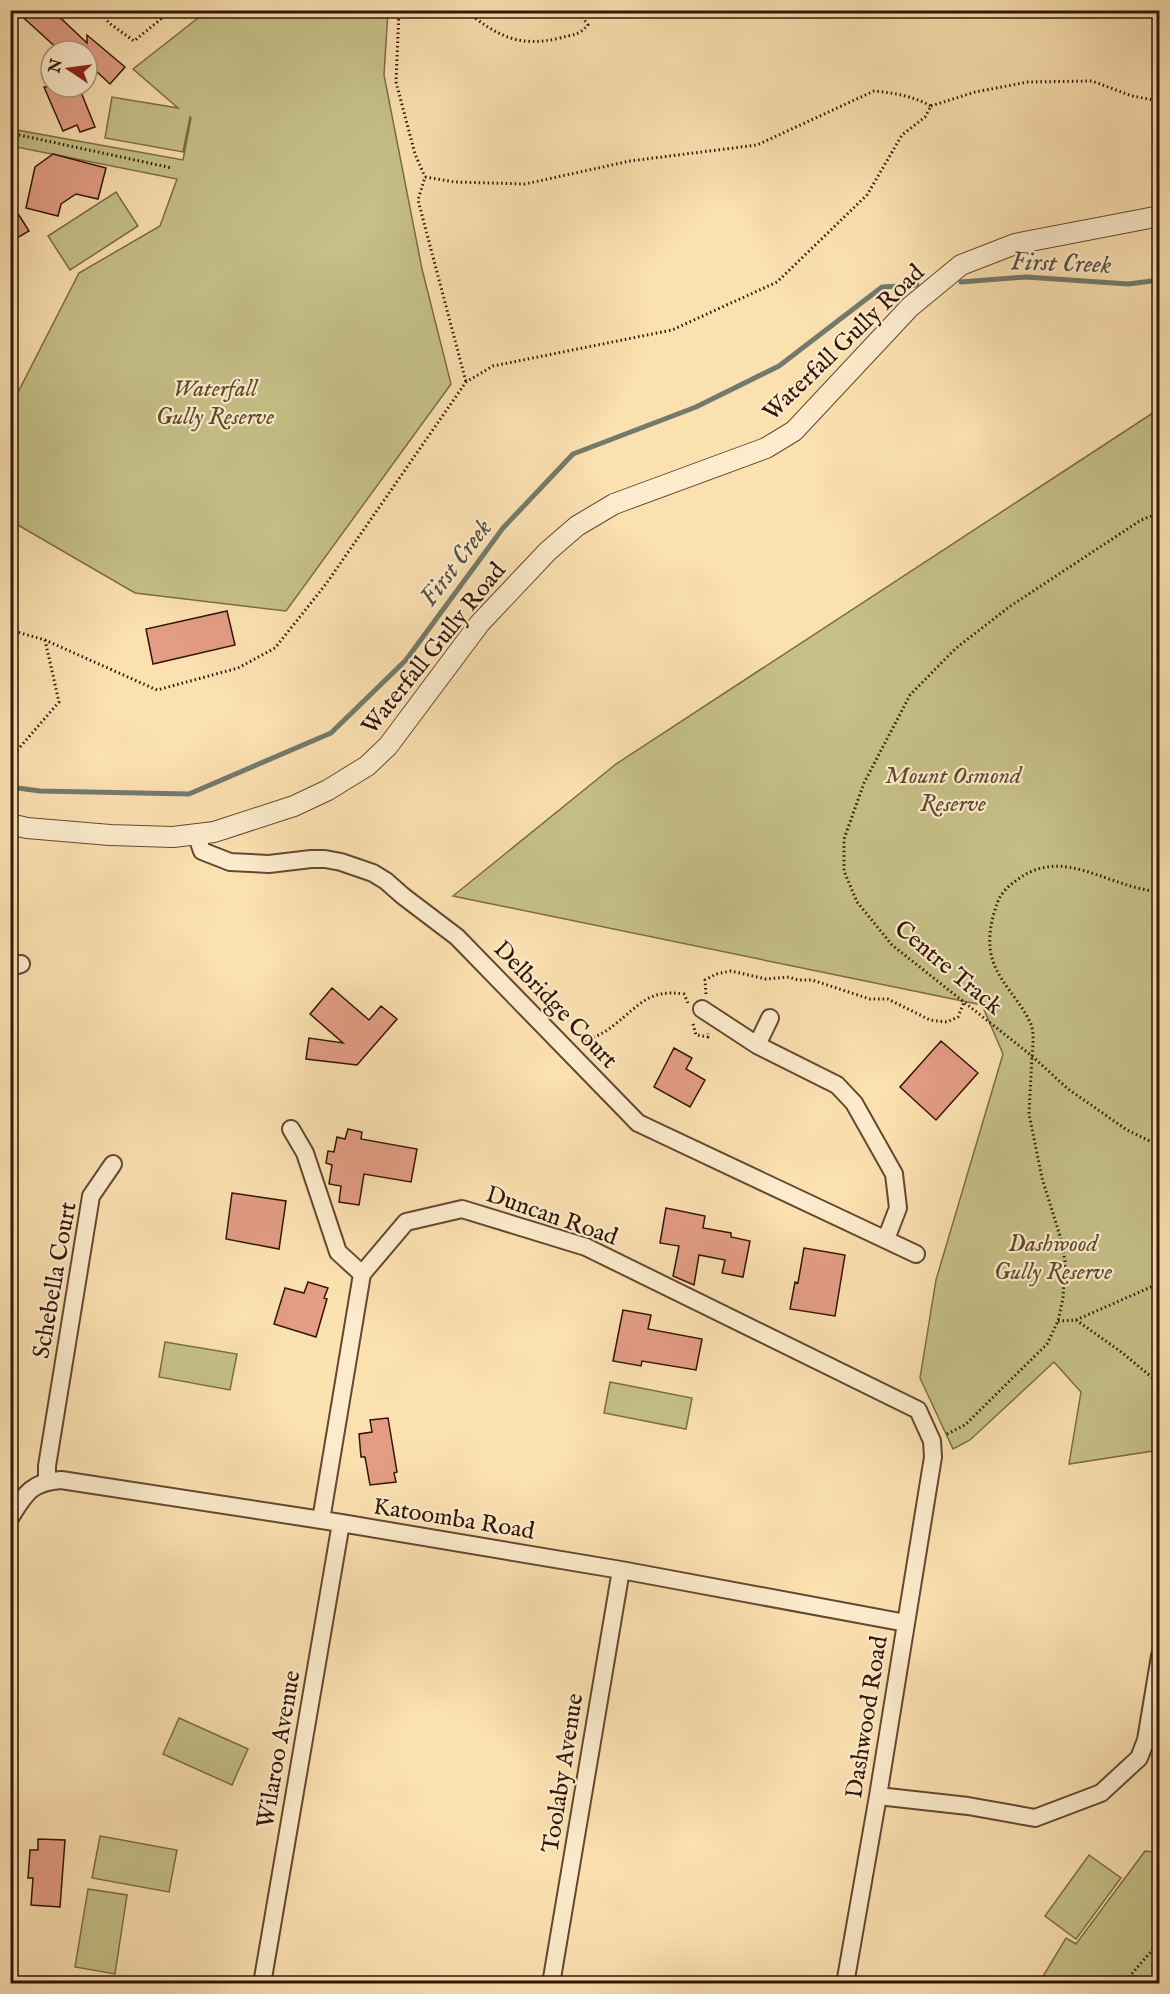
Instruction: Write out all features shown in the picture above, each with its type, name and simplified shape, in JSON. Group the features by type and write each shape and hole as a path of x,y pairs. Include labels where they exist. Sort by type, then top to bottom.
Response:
{"street":[{"name":"Waterfall Gully Road","path":"10,824 27,828 110,835 173,837 214,832 294,806 328,790 367,766 388,746 480,624 548,551 570,532 614,504 766,448 794,431 910,307 961,265 1015,244 1160,216"},
{"name":"Delbridge Court","path":"196,834 202,851 230,862 269,864 325,859 373,873 386,880 403,896 457,937 638,1123 916,1254"},
{"path":"698,1013 837,1085 854,1103 894,1174 898,1208 886,1239"},
{"path":"757,1045 770,1018"},
{"path":"291,1129 305,1153 338,1252 362,1274 321,1520"},
{"name":"Schebella Court","path":"47,1481 47,1466 91,1196 113,1164"},
{"name":"Duncan Road","path":"362,1274 406,1222 462,1209 586,1247 918,1410 932,1449"},
{"name":"Dashwood Road","path":"844,1983 878,1796 932,1449"},
{"name":"Katoomba Road","path":"47,1481 61,1480 341,1523 621,1570 906,1623"},
{"path":"10,1518 28,1490 47,1481"},
{"name":"Wilaroo Avenue","path":"262,1983 341,1523"},
{"name":"Toolaby Avenue","path":"551,1983 621,1570"},
{"path":"878,1796 968,1806 1035,1818 1101,1793 1139,1758 1146,1740 1160,1656"}],"path":[{"path":"99,10 109,23 134,40 172,10"},
{"path":"399,10 396,82 415,154 425,177 418,200 466,382"},
{"path":"465,10 489,30 524,42 579,34 588,25 577,10"},
{"path":"10,630 45,640 157,690 238,668 275,648 326,584 466,382 493,366 672,330 777,282 867,195 902,135 925,117 931,106 975,92 1028,82 1092,81 1132,96 1160,101"},
{"path":"425,177 454,182 525,184 630,161 758,145 874,92 894,93 920,100 931,106"},
{"path":"10,134 172,168"},
{"name":"Centre Track","path":"1032,1056 892,945 857,902 844,871 844,839 864,783 910,695 955,649 1009,607 1141,520 1160,513"},
{"path":"10,753 14,754 59,702 45,640"},
{"name":"Centre Track","path":"1032,1056 1033,1035 1030,1021 1001,980 991,956 990,922 998,899 1008,886 1029,870 1046,866 1072,867 1127,886 1160,893"},
{"path":"565,1048 582,1043 612,1027 654,994 684,994 698,1013 708,1037 696,1035 698,1013 707,997 705,980 716,974 731,971 766,978 789,977 798,980 812,980 870,999 888,999 930,1020 947,1022 958,1017 964,1002"},
{"path":"1032,1056 1068,1089 1127,1130 1160,1146"},
{"path":"932,1449 965,1425 1047,1344 1058,1321 1064,1298 1065,1262 1060,1236 1042,1178 1029,1114 1032,1056"},
{"path":"1058,1321 1076,1320 1160,1283"},
{"path":"1076,1320 1120,1351 1160,1384"},
{"path":"1123,1983 1160,1941"}],"green space":[{"name":"Waterfall Gully Reserve","path":"207,11 388,11 384,75 422,269 451,384 286,611 135,593 11,521 11,406 79,273 160,226 177,179 11,146 11,129 183,160 190,117 183,152 105,138 112,97 178,108 133,69"},
{"path":"116,192 138,226 70,270 48,236"},
{"name":"Mount Osmond Reserve","path":"1159,409 1159,1450 1069,1464 1081,1392 1054,1362 970,1440 953,1449 920,1378 936,1280 1003,1054 982,1005 453,896 616,764"},
{"path":"165,1342 237,1354 230,1390 159,1377"},
{"path":"610,1382 692,1398 686,1429 604,1413"},
{"path":"179,1718 248,1749 232,1785 163,1754"},
{"path":"100,1836 177,1850 169,1892 92,1878"},
{"path":"1145,1851 1159,1853 1159,1983 1039,1983 1066,1938 1076,1944"},
{"path":"1089,1855 1121,1878 1076,1939 1045,1916"},
{"path":"88,1889 127,1895 115,1974 75,1967"}],"building":[{"path":"15,10 52,10 83,39 47,39"},
{"path":"99,45 125,67 110,84 99,74"},
{"path":"49,99 84,99 95,127 80,132 77,125 63,131"},
{"path":"53,154 106,168 98,199 76,194 61,204 58,216 26,208 35,167"},
{"path":"10,201 29,231 10,242"},
{"path":"227,611 235,645 153,664 146,629"},
{"path":"332,988 369,1020 381,1006 397,1019 357,1065 306,1059 309,1038 343,1043 310,1014"},
{"path":"941,1041 978,1073 936,1120 900,1087"},
{"path":"674,1048 692,1058 686,1069 705,1080 690,1107 654,1087"},
{"path":"348,1129 362,1132 361,1139 417,1149 411,1182 364,1174 359,1205 339,1202 341,1186 329,1184 332,1165 326,1163 328,1151 334,1152 337,1137 345,1139"},
{"path":"232,1193 286,1201 279,1249 226,1239"},
{"path":"666,1208 705,1216 703,1228 731,1233 731,1237 750,1241 743,1277 722,1273 725,1260 699,1255 694,1285 673,1276 679,1246 660,1243"},
{"path":"804,1248 845,1255 835,1316 790,1309 795,1282 798,1283"},
{"path":"308,1282 328,1288 316,1337 274,1324 285,1288 304,1293"},
{"path":"623,1310 651,1315 648,1329 702,1339 696,1370 642,1361 641,1366 613,1361"},
{"path":"388,1418 397,1472 394,1473 396,1482 370,1485 365,1457 361,1457 359,1434 372,1432 370,1420"},
{"path":"38,1839 65,1840 60,1907 31,1905 33,1878 28,1878 30,1850 38,1850"}],"waterway":[{"name":"First Creek","path":"961,282 1026,277 1128,284 1160,280"},
{"name":"First Creek","path":"10,787 40,791 189,794 331,733 406,660 503,528 573,454 696,407 779,366 882,287 917,285"}],"park label":[{"name":"Dashwood Gully Reserve","path":"1053,1257"}]}
